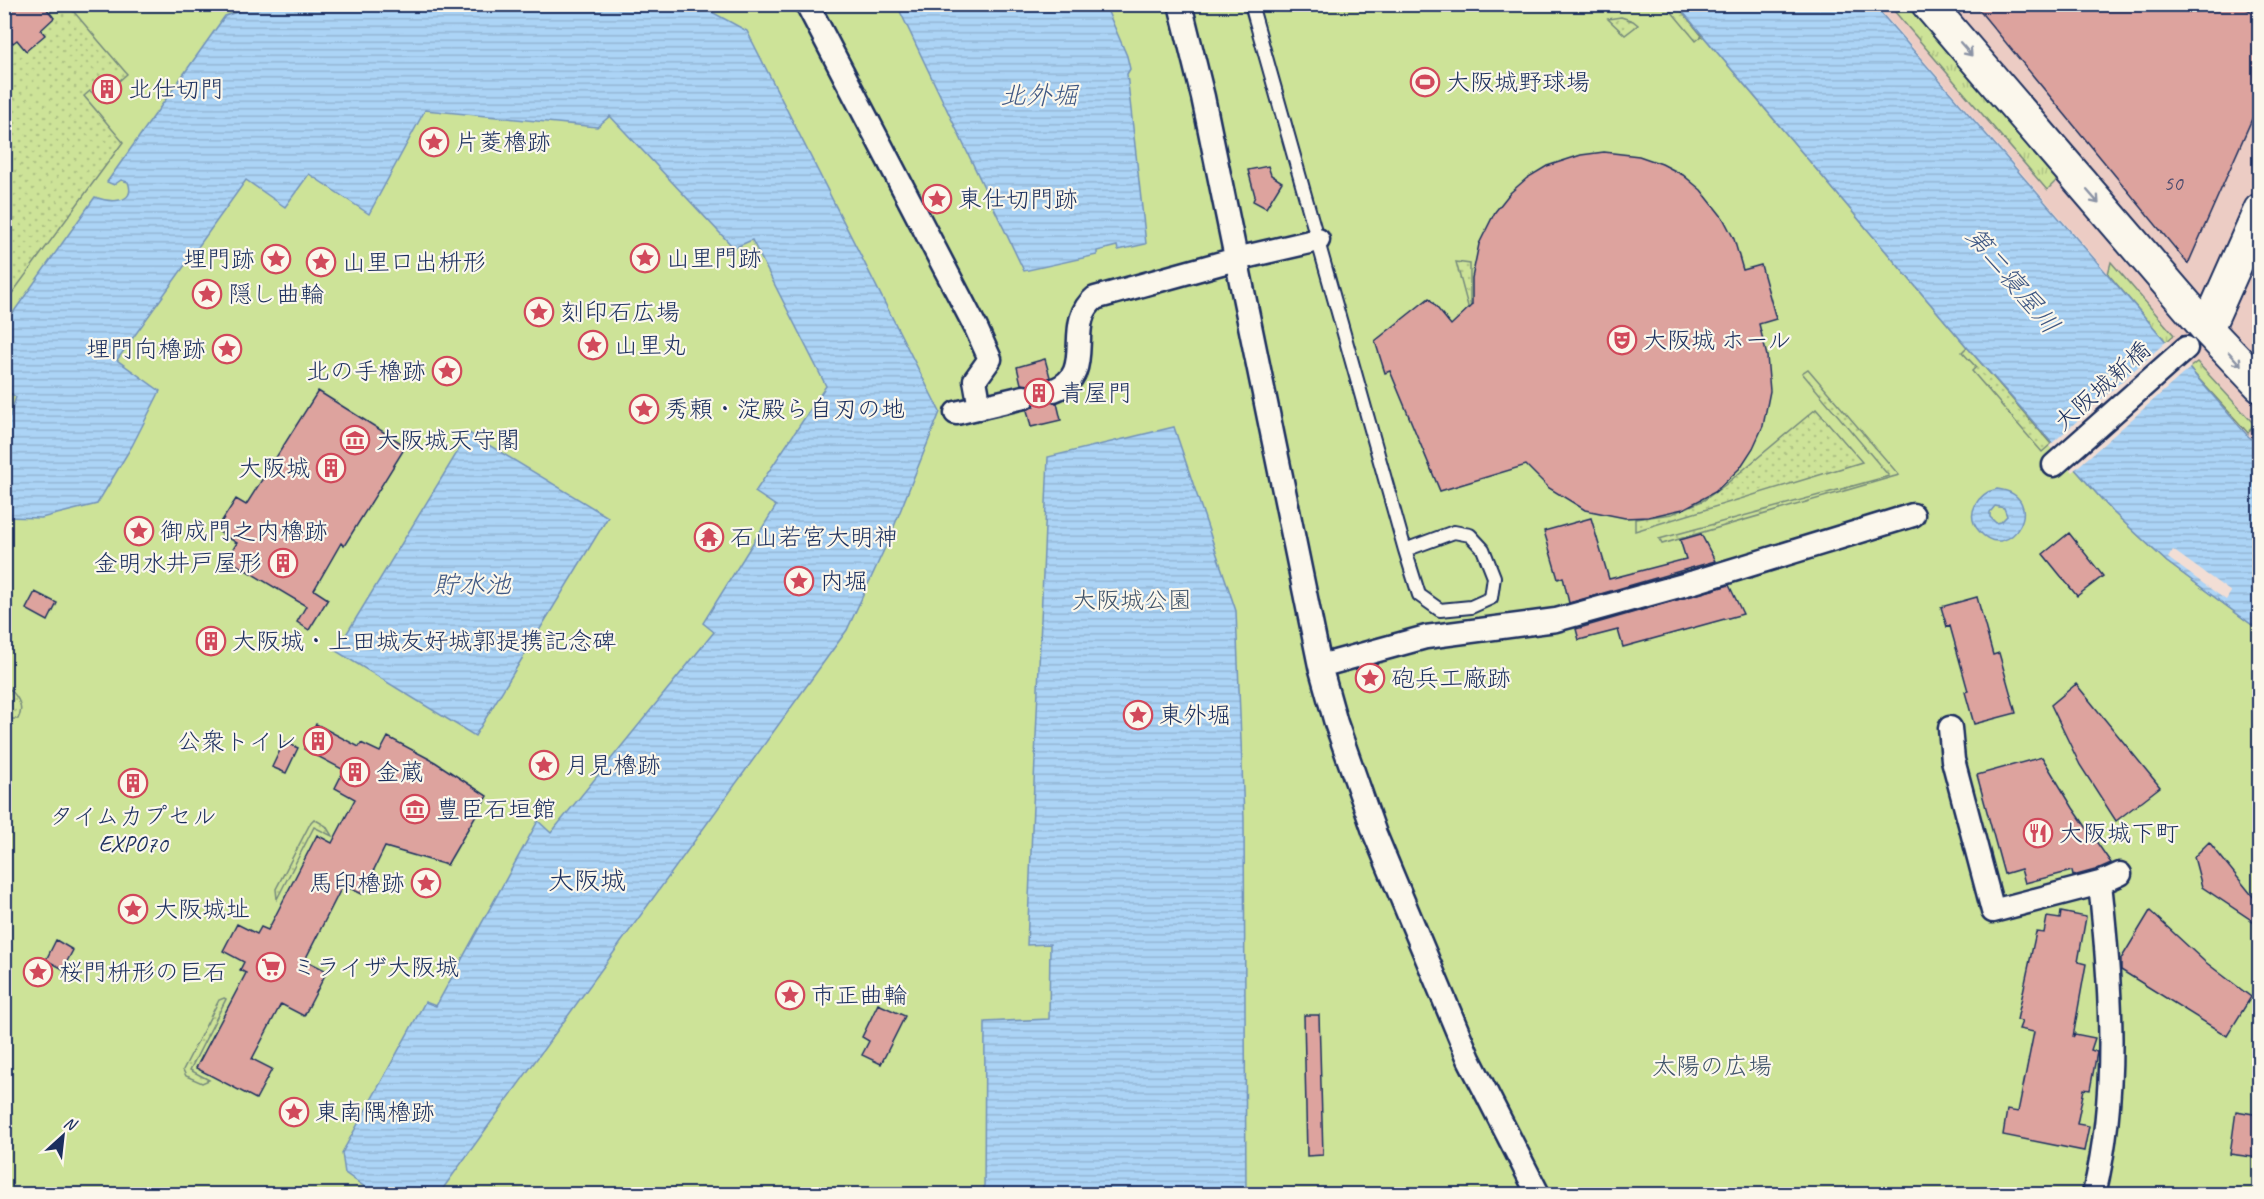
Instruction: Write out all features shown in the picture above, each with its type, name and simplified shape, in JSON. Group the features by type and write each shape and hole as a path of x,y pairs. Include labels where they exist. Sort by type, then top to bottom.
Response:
{"street":[{"path":"807,4 990,359 975,380 980,408"},
{"path":"1180,4 1203,97 1320,666 1336,723 1380,845 1469,1059 1538,1194"},
{"path":"1928,4 2196,339 2259,385"},
{"path":"2196,339 2259,210"},
{"path":"1054,390 1063,386 1076,371 1080,320 1088,304 1095,298 1236,259 1318,240"},
{"name":"大阪城新橋","path":"2054,465 2196,339"},
{"path":"956,413 1024,397"},
{"path":"1320,666 1426,638 1556,620 1694,582 1912,515"},
{"path":"1950,728 1953,760 1993,911 2110,878 2107,951 2111,1021 2108,1114 2094,1194"}],"lane":[{"path":"1251,4 1405,550 1419,595 1440,610 1471,607 1491,598 1494,577 1483,549 1470,536 1454,532 1405,550"}],"shaded area":[{"path":"1876,5 2259,5 2259,444 2248,434"}],"green space":[{"path":"4,5 68,5 127,74 119,81 114,76 94,94 90,91 84,96 123,142 5,303"},
{"name":"大阪城公園","path":"5,5 1677,5 1967,347 2113,512 2167,562 2259,630 2259,1194 5,1194"},
{"path":"1666,5 1677,5 1702,36 1696,41"},
{"path":"1889,5 1906,5 2057,180 2047,190"},
{"path":"1621,17 1638,25 1625,35 1608,19"},
{"path":"1456,262 1470,264 1470,302 1476,336"},
{"path":"2111,262 2174,335 2166,342 2108,274"},
{"path":"1967,347 2051,444 2042,452 1972,371 1976,367 1962,352"},
{"path":"2197,362 2254,424 2248,433 2189,368"},
{"path":"1808,369 1899,475 1662,544 1659,539 1889,476 1802,373"},
{"path":"1816,409 1862,462 1635,531 1635,519 1672,514 1704,500"},
{"path":"4,684 20,704 18,719 11,719 5,712"},
{"path":"314,819 326,826 332,836 314,827 277,899 276,889"},
{"path":"226,999 190,1070 209,1080 202,1083 186,1076 183,1070 219,1000"}],"water":[{"name":"内堀","path":"260,4 699,5 747,31 940,412 889,539 847,630 439,1194 375,1194 345,1173 342,1153 425,1002 436,1006 538,821 551,833 714,632 703,623 776,506 755,492 826,386 752,240 734,248 610,116 597,127 425,110 369,214 309,174 285,207 246,180 117,360 160,391 132,446 97,504 41,518 5,517 5,430 16,397 5,390 5,324 95,197 114,201 128,195 130,189 128,182 121,180 114,185 107,182 225,16"},
{"name":"北外堀","path":"897,5 1105,5 1127,56 1130,69 1127,74 1146,244 1118,250 1117,246 1097,251 1097,255 1024,271"},
{"name":"第二寝屋川","path":"1677,5 1874,5 2247,435 2259,446 2259,630 2167,562 2113,512 1967,347"},
{"name":"東外堀","path":"1174,427 1236,611 1244,818 1246,1194 984,1194 985,1022 1049,1019 1050,944 1027,945 1048,457"},
{"name":"貯水池","path":"469,433 608,517 475,736 336,651"},
{"path":"1997,489 2013,494 2021,503 2023,514 2020,526 2013,535 2002,540 1991,540 1979,531 1973,518 1975,505 1990,491","holes":["1995,506 2004,508 2007,516 2001,522 1996,523 1990,517 1990,512"]}],"pier":[{"path":"2168,340 2191,367 2072,472 2049,446"},
{"path":"2173,550 2231,592 2226,600 2168,558"}],"building":[{"path":"4,4 43,4 54,18 41,30 45,35 26,51 17,40 13,43 4,33 4,30 11,24 4,17"},
{"path":"1974,4 2237,4 2259,15 2259,103 2188,264"},
{"name":"大阪城 ホール","path":"1604,152 1639,156 1683,175 1701,190 1723,218 1734,239 1743,270 1761,265 1776,319 1759,324 1767,356 1770,391 1763,426 1753,448 1740,468 1715,492 1683,509 1648,517 1625,518 1585,510 1549,488 1526,465 1440,491 1390,371 1385,373 1375,341 1429,298 1451,325 1472,305 1472,278 1479,244 1495,212 1510,193 1527,178 1547,166 1581,155"},
{"path":"1268,166 1271,175 1282,182 1266,208 1253,201 1255,196 1248,170"},
{"name":"青屋門","path":"1045,359 1050,377 1043,383 1041,391 1047,401 1057,403 1061,420 1031,427 1027,410 1034,406 1037,394 1033,387 1021,384 1017,367"},
{"path":"318,391 406,446 344,546 341,543 314,590 328,599 309,630 297,622 306,606 227,559 237,543 216,530 236,499 246,505"},
{"path":"1591,518 1609,579 1686,559 1680,540 1701,534 1715,561 1569,603 1563,577 1558,579 1544,531"},
{"path":"2069,533 2103,576 2077,596 2043,554"},
{"path":"1729,585 1743,614 1623,647 1618,630 1579,640 1576,629"},
{"path":"35,592 57,603 48,621 26,609"},
{"path":"1977,597 1993,655 1999,653 2016,713 1974,724 1965,692 1968,691 1950,626 1947,627 1941,607"},
{"path":"2076,684 2160,787 2116,821 2080,765 2051,705"},
{"path":"316,724 359,747 361,743 380,752 388,737 435,762 487,796 447,865 385,847 362,894 343,885 305,960 327,971 304,1016 281,1004 252,1059 272,1069 256,1099 196,1068 246,973 240,970 244,962 223,951 237,924 257,934 261,927 268,930 317,835 332,843 355,799 335,788 344,770 304,749"},
{"path":"284,742 298,748 286,773 272,767"},
{"path":"2042,757 2073,808 2111,863 2073,876 2072,871 2025,883 2021,869 2004,874 1977,775"},
{"path":"2209,842 2259,904 2259,925 2202,887 2194,857"},
{"path":"2150,911 2204,961 2251,997 2227,1036 2121,970 2121,959"},
{"path":"2061,912 2086,917 2078,962 2086,964 2073,1037 2075,1034 2095,1038 2091,1050 2097,1052 2090,1090 2084,1089 2077,1124 2089,1126 2084,1151 2003,1135 2007,1110 2018,1112 2034,1032 2019,1029 2022,1021 2017,1020 2036,932 2044,933 2047,917 2060,919"},
{"path":"56,940 73,950 63,969 46,960"},
{"path":"878,1004 905,1016 881,1064 862,1055 869,1041 862,1037"},
{"path":"1304,1015 1319,1015 1323,1155 1307,1156"},
{"path":"2236,1111 2259,1115 2259,1158 2230,1154"}],"place":[{"name":"大阪城野球場","path":"1425,82"},
{"name":"北仕切門","path":"107,89"},
{"name":"片菱櫓跡","path":"434,142"},
{"name":"東仕切門跡","path":"937,199"},
{"name":"山里門跡","path":"645,258"},
{"name":"埋門跡","path":"276,259"},
{"name":"山里口出枡形","path":"321,262"},
{"name":"隠し曲輪","path":"207,294"},
{"name":"刻印石広場","path":"539,312"},
{"name":"大阪城 ホール","path":"1622,340"},
{"name":"山里丸","path":"593,345"},
{"name":"埋門向櫓跡","path":"227,349"},
{"name":"北の手櫓跡","path":"447,371"},
{"name":"青屋門","path":"1039,393"},
{"name":"秀頼・淀殿ら自刃の地","path":"644,409"},
{"name":"大阪城天守閣","path":"355,440"},
{"name":"大阪城","path":"331,468"},
{"name":"御成門之内櫓跡","path":"139,531"},
{"name":"石山若宮大明神","path":"709,537"},
{"name":"金明水井戸屋形","path":"283,563"},
{"name":"内堀","path":"799,581"},
{"name":"大阪城・上田城友好城郭提携記念碑","path":"211,641"},
{"name":"砲兵工廠跡","path":"1370,678"},
{"name":"東外堀","path":"1138,715"},
{"name":"公衆トイレ","path":"318,741"},
{"name":"月見櫓跡","path":"544,765"},
{"name":"金蔵","path":"355,772"},
{"name":"タイムカプセル EXPO70","path":"133,783"},
{"name":"豊臣石垣館","path":"415,809"},
{"name":"大阪城下町","path":"2038,833"},
{"name":"馬印櫓跡","path":"426,883"},
{"name":"大阪城址","path":"133,909"},
{"name":"ミライザ大阪城","path":"271,967"},
{"name":"桜門枡形の巨石","path":"38,972"},
{"name":"市正曲輪","path":"790,995"},
{"name":"東南隅櫓跡","path":"294,1112"}],"district":[{"name":"大阪城","path":"587,880"}],"park label":[{"name":"太陽の広場","path":"1712,1066"}]}
